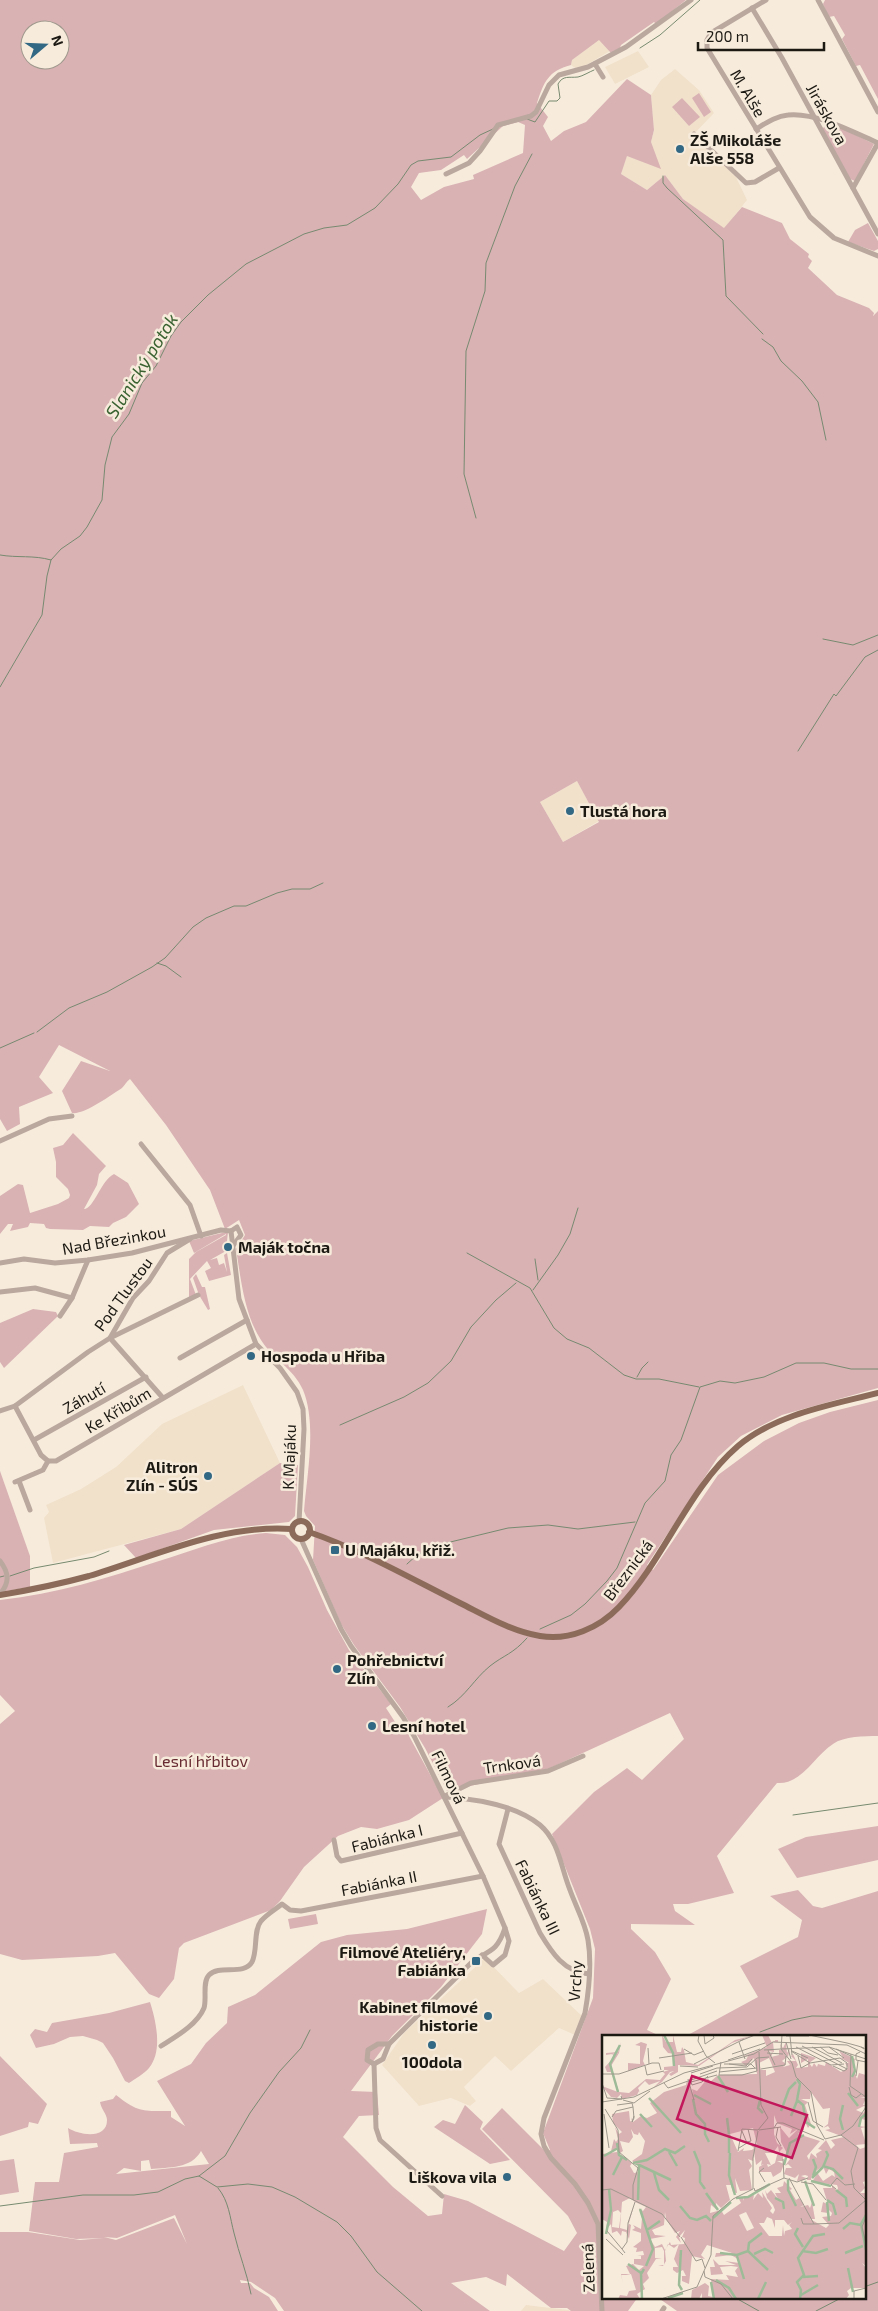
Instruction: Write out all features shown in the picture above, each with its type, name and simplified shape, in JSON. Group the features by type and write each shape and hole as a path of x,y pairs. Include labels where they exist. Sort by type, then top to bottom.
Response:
{"main road":[{"name":"Březnická","path":"299,1522 307,1524 309,1532 364,1555 509,1627 541,1636 576,1634 604,1620 622,1604 709,1478 739,1445 762,1430 786,1419 878,1393"},
{"path":"0,1594 62,1583 234,1532 259,1528 292,1529 299,1522"},
{"path":"292,1529 295,1537 302,1539 309,1532"}],"street":[{"path":"446,174 469,163 496,128 533,114 538,109 549,85 559,75 595,64 634,42 691,0"},
{"name":"M. Alše","path":"766,0 711,33 706,45 807,213 817,224 838,240 871,254 878,254"},
{"path":"818,0 878,112"},
{"name":"Jiráskova","path":"752,8 878,234"},
{"path":"595,64 603,77"},
{"path":"756,129 787,115 815,119 844,127 878,143 853,188"},
{"path":"694,134 746,183 755,182 779,168"},
{"path":"0,1141 49,1119 72,1116"},
{"path":"141,1144 190,1205 201,1236"},
{"path":"231,1232 237,1227 241,1235 232,1247"},
{"name":"Nad Březinkou","path":"0,1263 24,1259 55,1263 88,1260 132,1253 225,1229 231,1232"},
{"name":"K Majáku","path":"231,1232 239,1299 256,1344 280,1368 297,1392 303,1409 304,1429 299,1522"},
{"name":"Pod Tlustou","path":"0,1411 15,1406 110,1338 133,1298 149,1281 167,1253 190,1239"},
{"path":"60,1316 72,1298 88,1260"},
{"path":"0,1292 35,1288 72,1298"},
{"path":"163,1398 110,1338 198,1295"},
{"path":"180,1358 247,1320"},
{"name":"Ke Křibům","path":"30,1510 17,1482 43,1470 48,1461 56,1461 256,1344"},
{"name":"Záhutí","path":"34,1440 146,1377"},
{"path":"15,1406 41,1455 48,1461"},
{"name":"Filmová","path":"302,1539 341,1629 351,1646 404,1717 483,1876 509,1941 505,1955 493,1964 482,1955"},
{"path":"0,1561 8,1578 8,1584 0,1594"},
{"name":"Trnková","path":"445,1797 471,1783 548,1772 582,1756"},
{"name":"Vrchy","path":"445,1797 474,1799 508,1809 538,1823 551,1838 585,1926 589,1948 589,1974 588,1995 583,2024 564,2064 544,2118 541,2134 547,2152 575,2184 588,2203 598,2224"},
{"name":"Fabiánka III","path":"508,1809 499,1844 540,1933 548,1946 569,1970 575,1973 589,1974"},
{"name":"Fabiánka I","path":"334,1840 337,1856 341,1861 347,1862 371,1853 462,1833"},
{"name":"Fabiánka II","path":"167,2042 188,2027 202,2012 208,1976 218,1970 245,1968 251,1963 260,1922 282,1904 290,1910 301,1911 483,1876"},
{"path":"374,2064 383,2059 389,2044 474,1960 489,1953 500,1943 505,1928"},
{"path":"161,2046 167,2042 164,2035"},
{"path":"374,2064 367,2060 368,2050 378,2044 389,2044"},
{"path":"374,2064 376,2128 380,2140 442,2196"},
{"name":"Zelená","path":"598,2224 602,2311"}],"shaded area":[{"path":"599,39 610,51 583,67 575,68 571,65 572,60"},
{"path":"638,51 649,67 615,84 605,67"},
{"name":"ZŠ Mikoláše Alše 558","path":"675,69 699,90 714,113 693,135 736,177 747,200 724,229 683,199 665,175 647,190 621,174 627,155 651,142 654,130 651,95 661,80"},
{"path":"577,781 599,821 563,842 540,802"},
{"path":"243,1385 280,1463 181,1529 53,1563 44,1518 49,1512 46,1505 81,1489 116,1467 162,1424"},
{"path":"485,1958 519,1993 543,1979 582,2016 575,2035 559,2028 511,2071 495,2056 464,2087 476,2101 470,2106 451,2098 419,2106 382,2065 404,2033"},
{"path":"526,2305 568,2310 570,2311 521,2311"}],"green space":[{"path":"0,0 686,0 656,24 654,22 611,53 599,40 572,60 571,65 563,67 548,78 537,103 548,117 543,126 551,141 564,131 586,122 627,79 651,95 654,130 651,142 661,169 627,156 621,174 647,190 665,175 683,199 724,228 742,207 782,223 790,239 809,254 808,257 812,261 808,268 837,295 869,308 874,313 873,316 878,311 878,1388 782,1415 741,1436 718,1457 647,1565 653,1570 718,1475 764,1441 799,1423 830,1412 878,1400 878,1736 855,1737 838,1741 826,1749 808,1768 794,1779 777,1783 717,1856 734,1893 688,1904 673,1904 675,1911 695,1925 631,1924 631,1929 655,1952 671,1979 647,2030 658,2035 602,2035 602,2298 637,2298 628,2311 571,2311 567,2308 551,2308 507,2274 506,2286 486,2277 451,2283 490,2311 284,2311 275,2298 251,2282 240,2280 241,2283 250,2283 254,2288 269,2297 278,2311 0,2311 0,2232 28,2232 80,2240 104,2238 76,2239 29,2231 35,2182 59,2182 64,2153 98,2147 97,2143 70,2144 68,2128 85,2134 102,2131 106,2126 107,2120 100,2102 113,2099 116,2095 130,2105 142,2110 171,2111 171,2117 185,2126 157,2081 191,2064 206,2043 227,2023 228,2007 255,1995 321,1942 347,1935 407,1929 487,1909 482,1934 441,1987 392,2036 351,2091 377,2092 379,2115 359,2116 343,2137 393,2187 428,2216 442,2214 444,2194 468,2201 564,2251 577,2233 568,2216 482,2129 502,2108 545,2151 550,2150 543,2133 593,1998 595,1949 590,1929 552,1834 594,1792 627,1768 642,1780 684,1739 670,1713 548,1769 447,1791 425,1748 400,1707 354,1645 341,1624 313,1560 315,1526 304,1511 310,1449 307,1403 299,1383 261,1340 255,1330 244,1296 236,1249 245,1235 239,1220 225,1229 210,1190 166,1125 130,1079 122,1088 97,1104 83,1111 72,1113 62,1091 81,1061 110,1071 59,1045 39,1077 53,1093 19,1107 20,1124 7,1131 0,1119","holes":["518,122 525,125 523,153 473,175 474,179 444,187 421,200 411,187 419,173 441,170 464,155 467,159 503,126","577,781 599,822 563,842 540,802","201,2151 209,2164 116,2174 124,2168 141,2171 141,2161 149,2160 151,2169 179,2166 192,2161","175,2215 187,2244 174,2218 116,2240 104,2237 117,2238"]},
{"path":"825,0 878,0 878,99 860,65 856,66 842,39 845,35 834,16 829,17 823,4"},
{"path":"699,93 711,112 704,117 692,98"},
{"path":"682,98 700,117 689,126 672,107"},
{"path":"827,124 842,128 874,144 855,181 850,179 823,131"},
{"path":"868,223 878,241 878,249 874,251 848,242 855,230"},
{"path":"73,1133 106,1166 99,1174 97,1185 84,1209 88,1208 105,1182 114,1174 128,1183 139,1204 126,1217 109,1227 90,1226 83,1230 50,1229 46,1228 44,1224 30,1223 28,1227 10,1231 13,1224 8,1224 0,1234 0,1196 18,1184 23,1185 30,1213 58,1204 69,1198 68,1189 56,1177 56,1162 53,1148 63,1145"},
{"path":"228,1232 226,1251 210,1260 217,1258 219,1265 224,1263 227,1272 224,1255 227,1253 231,1275 209,1281 205,1271 211,1268 207,1261 190,1279 196,1295 189,1298 189,1259 196,1252 226,1234 194,1253 189,1241"},
{"path":"196,1274 202,1287 205,1287 210,1309 208,1310 199,1295 193,1278"},
{"path":"33,1309 56,1312 58,1316 4,1368 0,1362 0,1323"},
{"path":"280,1463 298,1465 295,1516 289,1522 214,1530 136,1558 124,1545 181,1529"},
{"path":"0,1471 30,1556 30,1587 0,1592"},
{"name":"Lesní hřbitov","path":"266,1533 285,1535 297,1547 327,1610 349,1650 391,1704 386,1708 399,1728 399,1732 408,1730 409,1736 443,1798 409,1820 377,1829 361,1827 338,1836 304,1867 280,1901 271,1910 184,1943 179,1948 174,1979 159,1998 149,1994 115,1953 98,1956 22,1960 0,1954 0,1724 15,1711 0,1695 0,1600 41,1594 81,1585 226,1540"},
{"path":"878,1826 878,1860 797,1878 778,1849 806,1837"},
{"path":"798,1890 813,1906 822,1908 878,1891 878,2311 677,2311 658,2298 866,2298 866,2035 688,2035 758,1997 740,1966 798,1937 802,1920 770,1896"},
{"path":"316,1914 318,1924 290,1929 288,1919"},
{"path":"150,2002 156,2027 156,2053 149,2068 129,2083 125,2081 103,2043 97,2040 83,2036 70,2037 54,2044 36,2048 30,2035 35,2029 47,2032 52,2023 109,2013"},
{"path":"0,2056 47,2104 38,2124 29,2122 28,2127 0,2136"},
{"path":"465,2105 483,2122 480,2129 510,2160 490,2164 434,2127 443,2120 455,2124"},
{"path":"14,2159 19,2192 0,2195 0,2161"}],"waterway":[{"name":"Slanický potok","path":"640,48 660,35 700,0"},
{"name":"Slanický potok","path":"527,119 535,122 549,101 557,101 560,98 558,84 562,79 580,76 594,70"},
{"name":"Slanický potok","path":"0,555 51,560 61,549 80,536 102,500 105,465 112,437 129,414 142,383 156,366 171,336 181,322 208,295 246,264 304,234 324,228 347,225 375,208 398,184 411,165 418,161 451,157 480,135 493,129"},
{"path":"476,518 464,474 466,351 485,291 486,263 515,186 532,154"},
{"path":"663,176 663,183 667,188 723,240 726,296 763,334"},
{"path":"762,339 773,347 781,361 802,381 818,402 826,440"},
{"path":"0,687 42,615 51,560"},
{"path":"823,639 853,645 878,635"},
{"path":"798,751 834,694 836,696 865,657 878,650"},
{"path":"37,1032 69,1008 107,992 152,967 165,958 193,927 206,918 234,906 246,906 277,893 292,889 310,889 323,883"},
{"path":"157,963 166,966 181,977"},
{"path":"0,1048 34,1033"},
{"path":"533,1290 558,1255 570,1234 578,1208"},
{"path":"467,1253 530,1288 554,1328 567,1339 589,1348 624,1375 636,1379 659,1379 699,1387"},
{"path":"535,1259 538,1280"},
{"path":"340,1425 404,1397 428,1383 451,1361 471,1327 496,1300 516,1283"},
{"path":"637,1377 648,1362"},
{"path":"540,1629 571,1615 585,1604 617,1568 645,1503 665,1481 671,1455 681,1440 700,1387 720,1381 735,1383 764,1377 796,1363 824,1363 851,1369 878,1369"},
{"path":"407,1564 417,1555 438,1545 508,1528 548,1525 578,1529 635,1522"},
{"path":"10,1576 34,1568 94,1557 109,1551"},
{"path":"0,1577 4,1576"},
{"path":"448,1707 460,1698 490,1666 513,1651 527,1638"},
{"path":"793,1815 878,1803"},
{"path":"760,2032 792,2020 812,2016 878,2017"},
{"path":"199,2176 225,2156 250,2113 279,2072 301,2048 310,2030"},
{"path":"0,2206 83,2195 134,2195 158,2192 185,2179 199,2176 217,2187 248,2184 272,2187 295,2197 337,2222 351,2236 377,2272 422,2311"},
{"path":"218,2188 227,2204 251,2294"},
{"path":"866,2286 878,2282"},
{"path":"736,2298 759,2311"},
{"path":"816,2311 841,2298"}],"place":[{"name":"ZŠ Mikoláše Alše 558","path":"680,149"},
{"name":"Tlustá hora","path":"570,811"},
{"name":"Maják točna","path":"228,1247"},
{"name":"Hospoda u Hřiba","path":"251,1356"},
{"name":"Alitron Zlín - SÚS","path":"208,1476"},
{"name":"U Majáku, křiž.","path":"335,1550"},
{"name":"Pohřebnictví Zlín","path":"337,1669"},
{"name":"Lesní hotel","path":"372,1726"},
{"name":"Filmové Ateliéry, Fabiánka","path":"476,1961"},
{"name":"Kabinet filmové historie","path":"488,2016"},
{"name":"100dola","path":"432,2045"},
{"name":"Liškova vila","path":"507,2177"}]}
